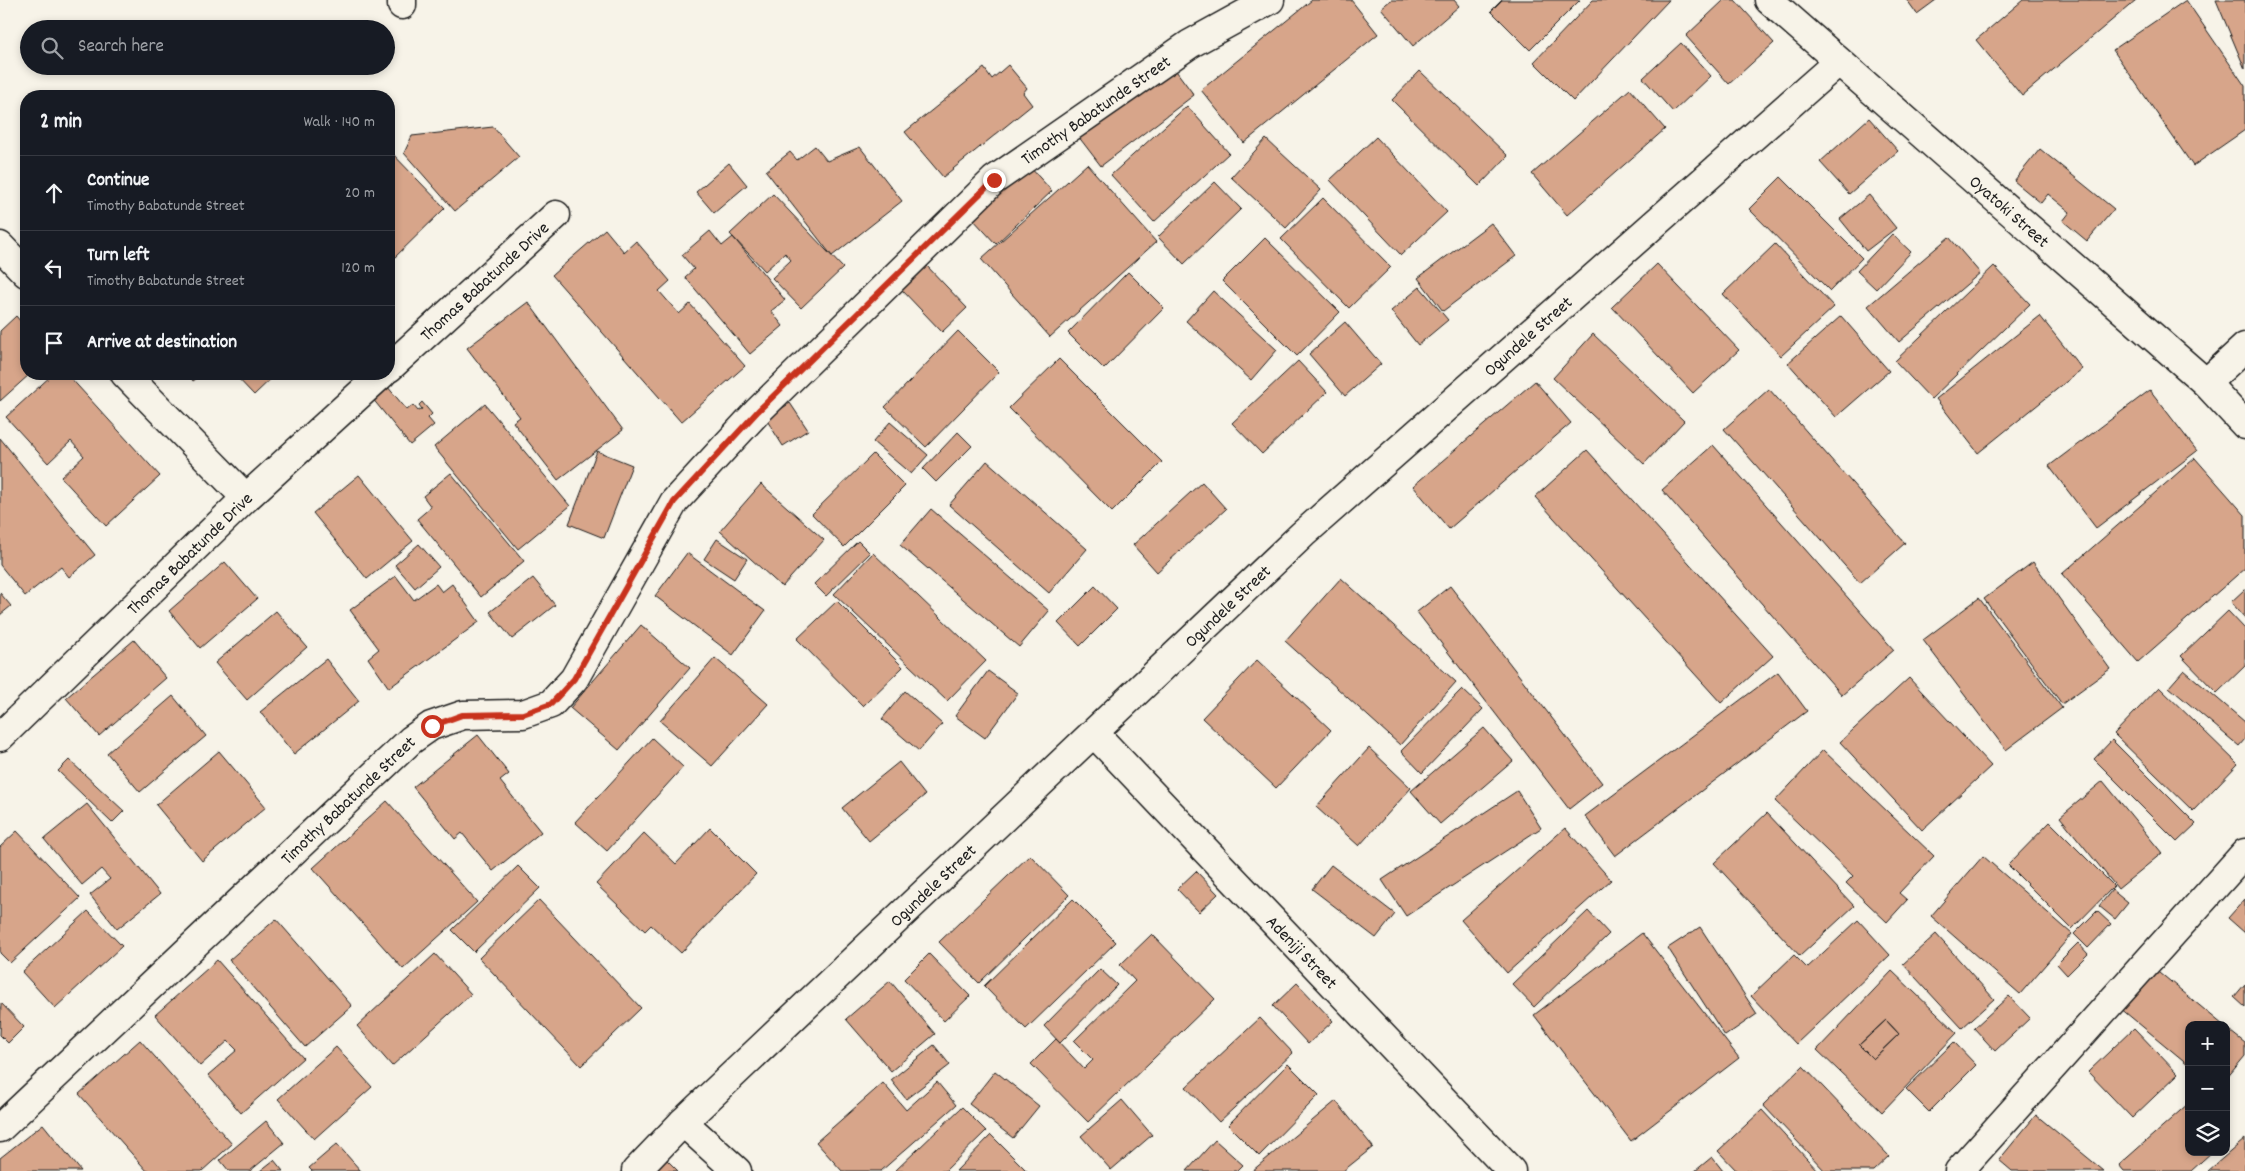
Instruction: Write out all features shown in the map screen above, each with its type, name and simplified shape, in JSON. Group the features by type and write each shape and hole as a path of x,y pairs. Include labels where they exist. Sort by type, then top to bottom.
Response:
{"street":[{"name":"Timothy Babatunde Street","path":"0,1128 411,740 432,726 462,715 523,714 551,704 574,679 674,502 758,411 1002,174 1190,44 1270,0"},
{"name":"Oyatoki Street","path":"1769,0 2206,383 2245,426"},
{"name":"Ogundele Street","path":"636,1171 683,1122 1304,534 1838,62"},
{"name":"Thomas Babatunde Drive","path":"395,363 556,215"},
{"path":"0,246 20,267"},
{"path":"2206,383 2245,348"},
{"path":"131,380 246,498"},
{"name":"Thomas Babatunde Drive","path":"0,737 246,498 375,380"},
{"name":"Adeniji Street","path":"1094,733 1511,1171"},
{"path":"1959,1171 2245,853"},
{"path":"683,1122 737,1171"}],"building":[{"path":"1312,0 1351,0 1378,34 1244,143 1201,90"},
{"path":"1391,0 1454,0 1459,6 1413,46 1381,8"},
{"path":"1502,0 1580,0 1530,50 1491,11"},
{"path":"1593,0 1669,0 1573,101 1534,62"},
{"path":"1724,0 1735,0 1774,43 1729,84 1686,36"},
{"path":"1907,0 1936,0 1917,14"},
{"path":"2023,0 2136,0 2022,96 1976,40"},
{"path":"2186,0 2245,86 2245,130 2193,166 2113,50"},
{"path":"2216,0 2245,0 2245,69"},
{"path":"1681,43 1711,76 1673,112 1643,78"},
{"path":"1171,64 1194,95 1101,166 1078,136"},
{"path":"1008,65 1027,88 1023,93 1032,105 943,177 905,132 984,68 992,79"},
{"path":"1420,71 1508,156 1479,186 1392,100"},
{"path":"1630,89 1665,129 1567,215 1532,174"},
{"path":"1187,106 1229,153 1154,222 1111,175"},
{"path":"1869,118 1898,151 1849,194 1820,162"},
{"path":"493,127 519,157 455,211 404,153 412,136"},
{"path":"1376,137 1447,212 1401,255 1330,180"},
{"path":"1266,139 1321,190 1286,228 1231,177"},
{"path":"815,146 827,161 860,147 902,201 832,256 766,171 790,152 797,160"},
{"path":"2040,149 2114,209 2087,241 2063,221 2070,212 2048,194 2041,203 2014,181"},
{"path":"395,156 445,208 395,257"},
{"path":"729,163 747,185 714,213 696,192"},
{"path":"1087,164 1156,242 1050,337 981,259"},
{"path":"1028,165 1052,191 996,244 972,218"},
{"path":"1781,177 1862,258 1830,291 1749,209"},
{"path":"1215,182 1241,209 1184,264 1158,237"},
{"path":"773,194 843,268 801,308 772,278 791,260 785,253 765,271 730,234"},
{"path":"1869,195 1896,228 1866,251 1840,219"},
{"path":"1323,198 1391,267 1349,308 1281,239"},
{"path":"1491,223 1516,256 1443,311 1418,278"},
{"path":"605,229 624,252 636,241 670,281 659,291 679,314 690,304 745,366 681,422 552,275"},
{"path":"710,231 722,246 733,237 785,300 771,311 783,326 750,354 685,277 694,269 682,255"},
{"path":"1892,234 1911,252 1876,289 1857,271"},
{"path":"1949,237 1980,273 1899,342 1868,306"},
{"path":"1265,238 1340,312 1297,356 1222,281"},
{"path":"1775,244 1834,307 1781,356 1723,294"},
{"path":"1657,264 1739,350 1693,393 1612,307"},
{"path":"926,265 967,308 942,332 901,289"},
{"path":"1994,266 2030,304 1931,399 1895,361"},
{"path":"1128,272 1164,308 1104,369 1068,333"},
{"path":"1420,287 1448,320 1418,345 1391,311"},
{"path":"1213,291 1277,350 1251,380 1186,321"},
{"path":"528,302 623,430 558,480 513,422 520,417 467,348"},
{"path":"16,316 20,321 20,380 23,380 0,401 0,331"},
{"path":"1841,316 1889,371 1836,417 1788,363"},
{"path":"2040,316 2082,369 1978,453 1936,399"},
{"path":"1345,322 1381,364 1345,396 1309,354"},
{"path":"958,331 999,372 926,447 885,407"},
{"path":"1593,334 1684,421 1644,464 1553,378"},
{"path":"1059,359 1162,462 1112,512 1009,408"},
{"path":"1298,361 1327,392 1262,454 1232,423"},
{"path":"46,380 72,380 160,476 106,526 61,477 84,456 71,441 48,463 6,417"},
{"path":"240,380 270,380 254,395"},
{"path":"1535,381 1571,423 1449,529 1413,486"},
{"path":"387,386 407,410 413,405 418,411 422,409 419,405 422,402 432,414 428,418 434,425 410,445 372,398"},
{"path":"1769,389 1905,543 1860,583 1724,429"},
{"path":"2150,390 2197,451 2096,528 2049,466"},
{"path":"790,403 808,430 783,446 766,419"},
{"path":"485,404 570,506 518,549 434,447"},
{"path":"890,422 928,455 911,474 873,442"},
{"path":"958,432 972,446 936,482 923,469"},
{"path":"0,438 95,555 69,577 61,567 25,596 0,565"},
{"path":"1713,445 1894,650 1842,695 1662,490"},
{"path":"1587,450 1773,656 1721,703 1535,497"},
{"path":"597,451 632,465 604,538 569,524"},
{"path":"873,454 905,486 844,547 812,514"},
{"path":"2195,458 2245,515 2245,568 2138,662 2062,574"},
{"path":"987,461 1087,549 1049,593 949,505"},
{"path":"451,473 524,561 481,597 417,519 431,507 423,496"},
{"path":"359,475 413,541 367,579 313,513"},
{"path":"1202,482 1226,509 1157,572 1133,545"},
{"path":"761,484 824,540 782,587 720,531"},
{"path":"931,509 1049,611 1019,647 900,545"},
{"path":"717,539 747,559 734,579 704,559"},
{"path":"858,541 870,553 826,596 814,584"},
{"path":"419,544 439,567 415,588 395,565"},
{"path":"687,553 765,611 733,655 655,596"},
{"path":"873,553 986,661 947,701 834,594"},
{"path":"225,562 257,599 200,648 169,611"},
{"path":"2033,562 2110,669 2062,704 1984,599"},
{"path":"396,576 414,600 436,584 442,592 452,584 479,622 389,688 368,658 379,649 350,610"},
{"path":"533,578 555,605 512,639 490,612"},
{"path":"1341,578 1456,682 1400,745 1285,641"},
{"path":"1095,586 1117,609 1080,646 1058,623"},
{"path":"1450,586 1602,783 1569,809 1417,612"},
{"path":"2245,589 2245,618 2231,602"},
{"path":"0,593 11,606 0,615"},
{"path":"1979,598 2062,708 2006,750 1923,640"},
{"path":"837,601 903,667 863,706 797,639"},
{"path":"276,611 307,647 247,700 215,663"},
{"path":"2228,611 2245,629 2245,666 2217,693 2181,656"},
{"path":"641,625 690,668 619,750 570,708"},
{"path":"134,640 166,678 99,736 66,698"},
{"path":"715,658 768,704 712,766 660,721"},
{"path":"326,659 359,701 294,754 260,712"},
{"path":"1257,660 1331,730 1276,788 1202,718"},
{"path":"2184,670 2245,722 2245,739 2239,746 2169,687"},
{"path":"988,671 1018,693 985,738 955,716"},
{"path":"1778,672 1807,711 1615,856 1585,816"},
{"path":"1909,678 1991,766 1922,830 1840,742"},
{"path":"2159,687 2238,764 2193,811 2114,734"},
{"path":"1462,689 1483,709 1422,773 1401,751"},
{"path":"905,691 942,724 919,751 882,719"},
{"path":"173,696 206,736 140,792 107,753"},
{"path":"1484,728 1513,761 1440,824 1411,791"},
{"path":"478,735 509,774 500,781 541,832 493,871 462,833 455,839 413,787"},
{"path":"652,738 683,767 607,851 575,822"},
{"path":"2112,740 2196,824 2177,842 2094,759"},
{"path":"1369,748 1411,788 1359,846 1316,807"},
{"path":"1823,750 1934,856 1899,893 1907,900 1887,922 1846,883 1853,876 1775,801"},
{"path":"219,751 266,807 202,861 156,805"},
{"path":"69,760 124,811 112,823 58,771"},
{"path":"899,762 925,795 869,841 842,808"},
{"path":"2103,781 2162,853 2118,889 2060,817"},
{"path":"1517,791 1541,828 1406,916 1382,880"},
{"path":"387,801 477,902 403,969 313,868"},
{"path":"87,804 160,894 117,929 90,895 110,879 101,869 82,885 44,839"},
{"path":"1767,813 1854,906 1800,956 1714,863"},
{"path":"2050,822 2114,886 2072,929 2008,865"},
{"path":"710,828 756,874 681,953 651,925 645,931 596,884 644,833 676,864"},
{"path":"1565,828 1611,880 1507,973 1461,920"},
{"path":"17,831 80,898 10,963 0,953 0,847"},
{"path":"1030,855 1069,895 979,983 939,942"},
{"path":"1983,856 2072,934 2020,994 1931,916"},
{"path":"1331,865 1395,914 1376,938 1312,889"},
{"path":"518,866 540,888 474,952 452,930"},
{"path":"1196,871 1218,894 1199,912 1177,889"},
{"path":"2112,890 2128,903 2115,919 2099,906"},
{"path":"1073,899 1116,942 1026,1029 984,986"},
{"path":"2245,899 2245,933 2228,918"},
{"path":"539,900 641,1008 581,1066 479,958"},
{"path":"88,911 122,946 55,1008 22,972"},
{"path":"1588,911 1609,934 1534,1007 1512,984"},
{"path":"2097,911 2111,924 2088,948 2074,934"},
{"path":"276,919 352,1006 305,1047 229,960"},
{"path":"1858,920 1890,955 1796,1044 1751,996 1794,955 1807,968"},
{"path":"1700,927 1757,1014 1725,1036 1668,948"},
{"path":"1642,933 1739,1058 1631,1141 1534,1015"},
{"path":"1152,934 1215,999 1088,1122 1031,1064 1056,1039 1084,1069 1093,1060 1074,1041 1135,981 1120,965"},
{"path":"1936,934 1994,999 1962,1028 1903,964"},
{"path":"2078,943 2088,954 2067,975 2057,964"},
{"path":"435,954 471,994 392,1066 357,1026"},
{"path":"929,954 970,996 944,1021 904,979"},
{"path":"217,960 303,1058 241,1113 208,1075 237,1050 228,1041 200,1066 155,1015"},
{"path":"2153,967 2218,1021 2185,1021 2185,1062 2120,1008"},
{"path":"1100,969 1117,985 1060,1043 1044,1026"},
{"path":"1892,971 1957,1033 1882,1112 1817,1050","holes":["1886,1020 1899,1034 1873,1059 1859,1045"]},
{"path":"890,981 935,1034 891,1071 846,1019"},
{"path":"1297,983 1333,1021 1308,1044 1273,1006"},
{"path":"2245,984 2245,1007 2234,997"},
{"path":"2009,996 2030,1018 1995,1051 1974,1028"},
{"path":"1,1003 24,1027 8,1043 0,1035"},
{"path":"1260,1018 1293,1053 1219,1122 1186,1087"},
{"path":"1886,1020 1899,1034 1873,1059 1859,1045"},
{"path":"2134,1028 2178,1074 2132,1118 2088,1072"},
{"path":"2230,1031 2245,1043 2245,1056 2230,1074"},
{"path":"140,1040 232,1144 202,1171 147,1171 79,1094"},
{"path":"1954,1042 1976,1065 1929,1112 1906,1089"},
{"path":"934,1045 950,1065 906,1099 891,1080"},
{"path":"336,1047 372,1087 314,1139 278,1099"},
{"path":"1288,1064 1319,1095 1259,1156 1228,1125"},
{"path":"1803,1066 1889,1156 1873,1171 1825,1171 1763,1105"},
{"path":"995,1071 1039,1106 1013,1138 969,1104"},
{"path":"937,1082 956,1105 881,1171 842,1171 816,1142 883,1083 906,1110"},
{"path":"1122,1100 1152,1135 1111,1170 1081,1136"},
{"path":"1336,1101 1373,1147 1343,1171 1252,1171"},
{"path":"962,1107 986,1131 945,1171 895,1171"},
{"path":"2185,1107 2185,1156 2208,1156 2191,1171 2124,1171 2119,1165"},
{"path":"1762,1110 1818,1171 1737,1171 1718,1151"},
{"path":"2036,1115 2104,1171 2012,1171 1999,1160"},
{"path":"266,1121 284,1143 250,1171 229,1171 220,1160"},
{"path":"43,1124 81,1171 0,1171 0,1158"},
{"path":"991,1135 1027,1171 956,1171"},
{"path":"2245,1139 2245,1171 2208,1171 2225,1156 2230,1156 2230,1152"},
{"path":"1215,1140 1243,1165 1237,1171 1187,1171"},
{"path":"337,1144 361,1171 312,1171 309,1168"},
{"path":"664,1157 678,1171 649,1171"},
{"path":"1712,1157 1723,1171 1695,1171"},
{"path":"274,1160 283,1171 260,1171"}],"route":[{"path":"432,726 462,715 523,714 551,704 574,679 674,502 758,411 994,180"}]}
